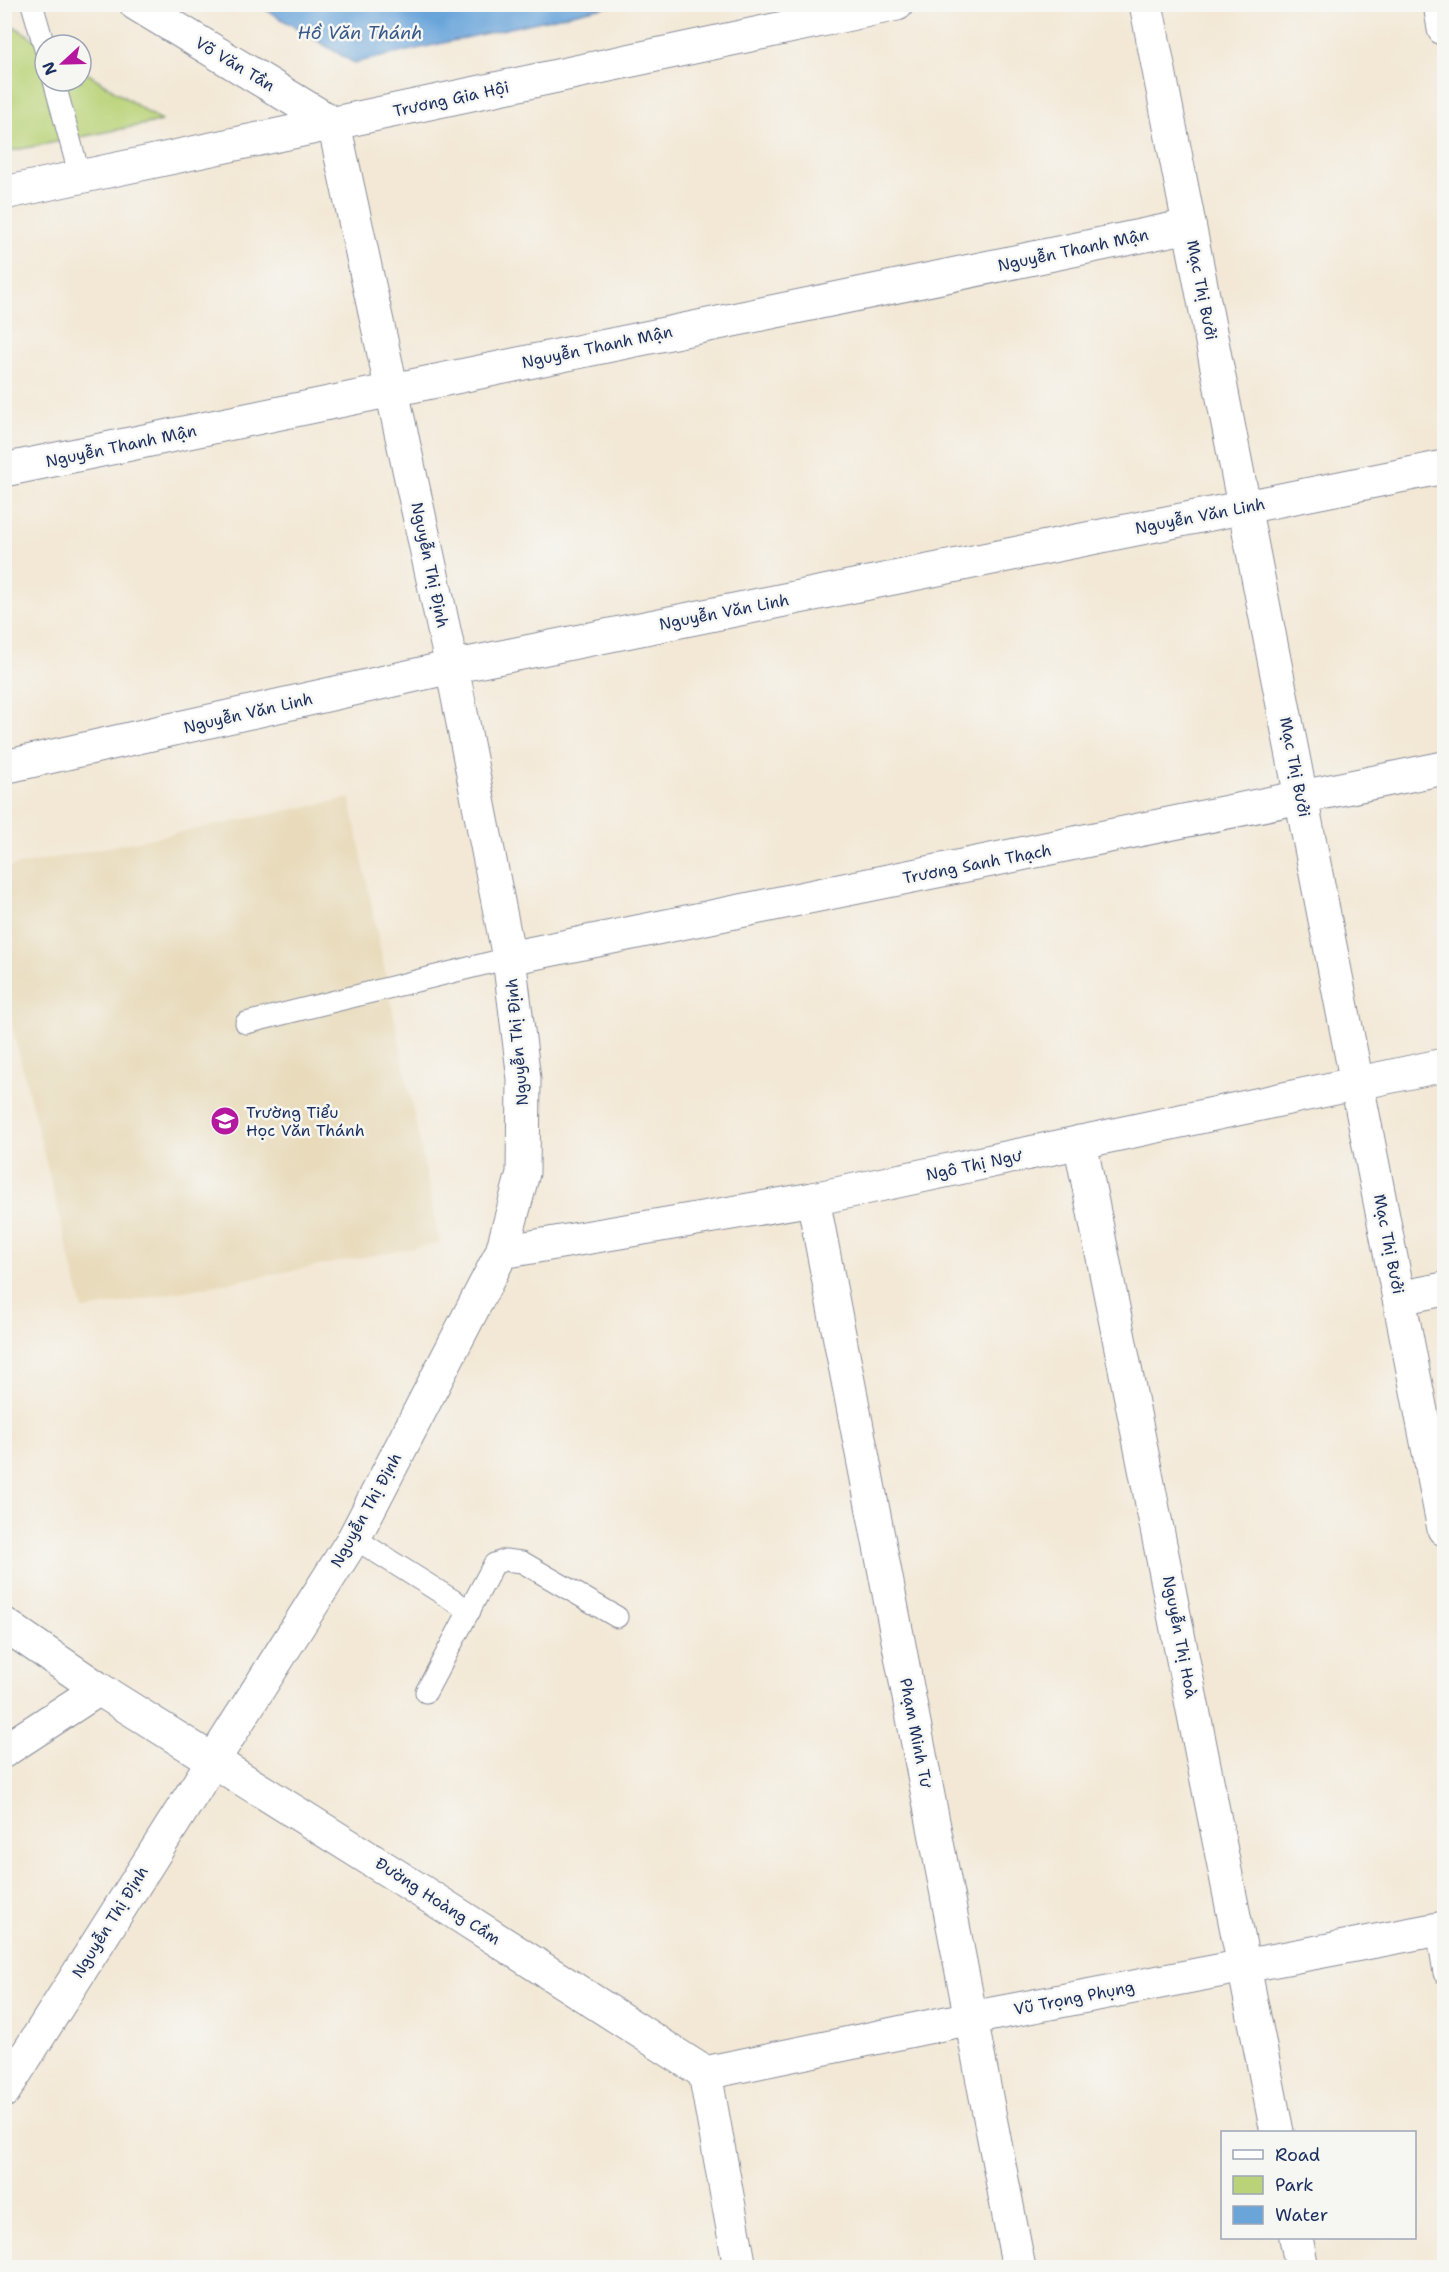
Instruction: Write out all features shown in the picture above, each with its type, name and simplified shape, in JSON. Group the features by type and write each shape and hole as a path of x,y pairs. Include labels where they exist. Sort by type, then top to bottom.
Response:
{"street":[{"name":"Võ Văn Tần","path":"136,4 334,123"},
{"name":"Trương Gia Hội","path":"4,193 862,8 897,4"},
{"name":"Mạc Thị Bưởi","path":"1146,4 1399,1298 1443,1511"},
{"path":"1440,4 1444,29"},
{"name":"Nguyễn Thị Định","path":"4,2091 354,1538 502,1252 523,1173 524,1079 509,958 452,667 334,123"},
{"name":"Nguyễn Thanh Mận","path":"4,470 1189,226"},
{"name":"Nguyễn Văn Linh","path":"4,767 452,667 1444,467"},
{"name":"Trương Sanh Thạch","path":"509,958 1301,799 1444,768"},
{"name":"Ngô Thị Ngư","path":"502,1252 813,1199 1444,1065"},
{"name":"Nguyễn Thị Hoà","path":"1080,1142 1277,2131"},
{"name":"Phạm Minh Tư","path":"813,1199 1019,2268"},
{"path":"1399,1298 1444,1289"},
{"name":"Đường Hoàng Cầm","path":"4,1624 99,1689 213,1759 705,2073"},
{"path":"4,1751 99,1689"},
{"name":"Vũ Trọng Phụng","path":"705,2073 1245,1964 1441,1929"},
{"path":"705,2073 740,2268"},
{"path":"1296,2239 1302,2268"}],"lane":[{"path":"32,4 40,33"},
{"path":"57,93 80,177"},
{"path":"246,1023 509,958"},
{"path":"354,1538 470,1611"},
{"path":"426,1692 494,1564 505,1560 522,1562 617,1617"},
{"path":"1441,1929 1444,1973"}],"shaded area":[{"name":"Trường Tiểu Học Văn Thánh","path":"350,798 440,1243 83,1310 5,999 4,868"}],"green space":[{"path":"4,20 33,38 33,93 93,93 93,77 161,121 5,152"}],"water":[{"name":"Hồ Văn Thánh","path":"258,5 613,5 354,63"}],"place":[{"name":"Trường Tiểu Học Văn Thánh","path":"225,1121"}]}
